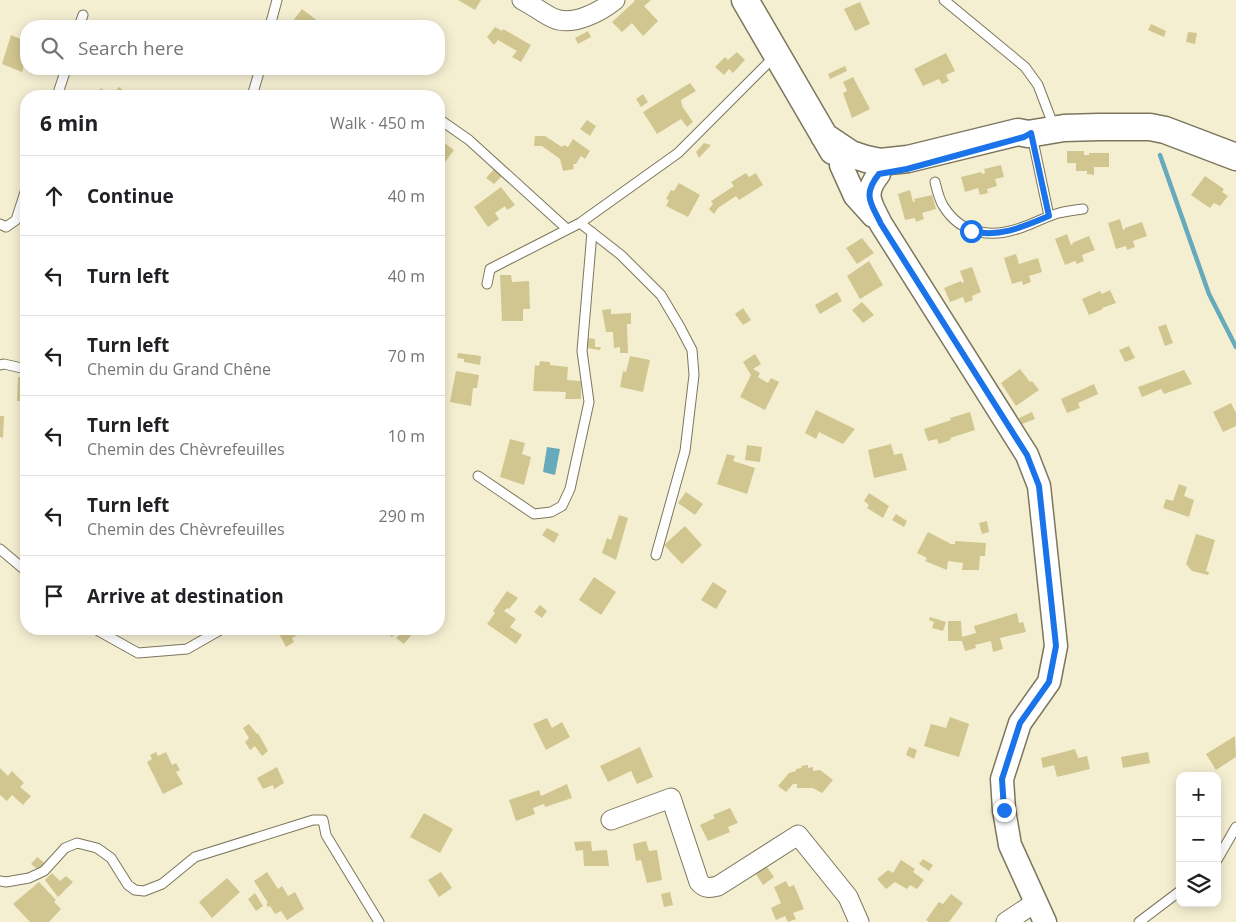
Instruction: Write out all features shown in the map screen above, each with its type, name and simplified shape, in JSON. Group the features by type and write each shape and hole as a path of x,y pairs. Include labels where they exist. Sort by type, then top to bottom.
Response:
{"main road":[{"path":"745,0 824,136 857,166 907,169 1038,132"},
{"path":"857,166 866,159 880,162 908,160 1018,132 1133,126 1165,130 1236,157"}],"street":[{"path":"522,0 553,18 567,22 587,16 615,0"},
{"path":"857,166 868,198 881,224 1027,455 1039,486 1056,646 1049,682 1020,723 1002,779 1004,810 1010,844 1041,912 1006,922"},
{"path":"857,166 855,196 881,224"},
{"path":"611,820 671,798 699,882 703,886 710,888 718,886 798,835 848,896 859,922"}],"lane":[{"path":"272,20 277,0"},
{"path":"944,0 1024,67 1038,85 1038,132 1049,216"},
{"path":"81,20 83,15"},
{"path":"487,284 490,269 580,223 678,153 777,54"},
{"path":"59,90 64,75"},
{"path":"254,90 258,75"},
{"path":"445,124 469,140 567,230"},
{"path":"935,182 944,207 963,227 984,234 1001,233 1022,228 1060,212 1083,209"},
{"path":"0,224 6,227 16,220 20,208"},
{"path":"580,223 621,255 661,295 692,350 694,375 685,451 656,556"},
{"path":"478,476 534,514 551,512 562,506 570,488 589,402 582,351 592,232"},
{"path":"0,365 4,364 20,368"},
{"path":"0,549 20,566"},
{"path":"106,635 138,653 187,650 212,635"},
{"path":"0,881 6,882 29,878 44,871 65,848 77,843 97,848 111,858 128,885 135,890 144,891 162,884 195,857 313,820 323,820 326,834 379,922"},
{"path":"1221,853 1236,827"},
{"path":"1139,922 1176,894"}],"water":[{"path":"547,447 560,449 555,475 543,472"}],"building":[{"path":"458,0 481,0 475,10"},
{"path":"634,0 651,0 644,6 658,21 643,36 632,23 622,32 612,22"},
{"path":"860,2 870,24 855,31 844,9"},
{"path":"302,9 317,20 294,20"},
{"path":"1151,24 1166,31 1164,37 1148,30"},
{"path":"495,27 502,31 503,29 531,45 521,62 512,57 517,51 498,40 494,45 487,37"},
{"path":"588,31 591,37 578,44 575,38"},
{"path":"1188,32 1197,33 1195,44 1186,42"},
{"path":"11,35 20,39 20,71 2,64"},
{"path":"737,52 745,60 733,73 729,69 724,75 715,67 725,57 728,60"},
{"path":"946,53 955,71 946,75 949,81 942,84 939,79 923,86 914,69"},
{"path":"845,66 847,71 830,79 828,74"},
{"path":"853,77 870,109 852,118 843,93 847,91 843,82"},
{"path":"690,83 696,91 681,100 682,106 693,122 687,127 681,119 657,134 643,112"},
{"path":"643,94 648,102 641,107 636,99"},
{"path":"587,120 596,126 590,136 580,129"},
{"path":"535,136 545,136 562,147 564,145 568,147 573,139 590,151 585,159 581,156 576,164 573,164 574,169 563,171 560,159 542,146 534,146"},
{"path":"445,143 454,150 445,162"},
{"path":"704,143 711,145 699,158 696,152"},
{"path":"1067,151 1084,151 1084,155 1089,155 1089,153 1109,153 1109,167 1094,167 1094,175 1087,174 1087,171 1076,171 1076,163 1067,163"},
{"path":"1001,165 1004,177 995,179 997,186 987,189 988,193 980,195 978,188 965,192 961,177 981,172 982,174 985,173 984,169"},
{"path":"494,169 502,176 494,184 486,178"},
{"path":"746,173 749,177 756,173 763,185 739,200 736,196 718,208 714,214 709,209 713,204 711,201 734,186 731,182"},
{"path":"1205,176 1224,189 1222,192 1228,196 1220,206 1214,203 1210,208 1191,195"},
{"path":"679,183 700,195 688,217 666,206 669,200 666,199 671,190 674,191"},
{"path":"501,187 515,205 507,210 505,206 495,213 499,219 488,227 474,207"},
{"path":"910,190 913,202 915,201 914,199 932,195 936,209 922,213 924,219 916,222 915,218 905,220 898,194"},
{"path":"1120,219 1123,230 1142,222 1147,236 1133,241 1135,247 1127,250 1126,246 1116,249 1108,223"},
{"path":"1067,234 1071,245 1089,236 1095,250 1082,255 1084,261 1077,264 1075,261 1065,265 1055,239"},
{"path":"862,238 874,253 857,264 846,248"},
{"path":"1016,254 1019,264 1038,258 1042,272 1029,276 1031,282 1023,285 1022,281 1012,284 1004,258"},
{"path":"869,261 883,285 860,299 847,276"},
{"path":"972,267 981,292 972,296 973,300 965,303 963,297 950,302 944,288 961,281 962,283 964,282 960,271"},
{"path":"500,275 511,275 512,282 529,281 530,309 523,309 523,321 502,321"},
{"path":"1110,290 1116,303 1089,315 1082,299 1100,291 1102,294"},
{"path":"837,292 842,301 820,314 815,305"},
{"path":"862,302 874,315 863,323 852,310"},
{"path":"743,308 751,320 743,325 735,314"},
{"path":"611,309 611,314 631,313 631,324 627,324 628,353 620,353 620,347 614,348 613,332 606,332 602,310"},
{"path":"1166,324 1173,343 1165,346 1158,327"},
{"path":"588,338 595,339 595,347 601,347 600,350 587,348"},
{"path":"1129,346 1135,358 1125,362 1119,350"},
{"path":"458,353 481,356 480,365 464,362 464,359 457,358"},
{"path":"755,354 761,364 753,369 760,373 758,377 768,383 771,378 779,382 765,410 740,397 751,375 743,362"},
{"path":"630,356 650,360 643,392 620,387 623,371 626,372"},
{"path":"540,361 550,362 550,365 568,367 567,380 581,381 581,399 565,399 566,392 533,391 535,365 539,366"},
{"path":"1020,369 1039,390 1016,406 1001,383"},
{"path":"1184,370 1192,384 1164,394 1161,389 1142,397 1138,387"},
{"path":"456,371 479,375 477,388 473,388 471,406 450,402"},
{"path":"18,377 20,377 20,401 17,401"},
{"path":"1094,384 1098,394 1078,403 1080,408 1067,413 1061,399"},
{"path":"1231,403 1236,413 1236,426 1223,432 1213,412"},
{"path":"816,410 855,429 843,444 819,432 816,439 805,433"},
{"path":"970,412 975,430 950,438 951,440 939,444 937,439 928,441 924,429"},
{"path":"1032,412 1035,419 1022,424 1019,418"},
{"path":"0,416 4,416 3,438 0,437"},
{"path":"510,439 525,443 522,454 531,457 524,485 500,477"},
{"path":"891,444 894,455 902,453 907,470 874,478 868,450"},
{"path":"747,445 762,447 760,462 745,460"},
{"path":"727,454 735,456 733,461 755,468 747,494 717,484"},
{"path":"1179,484 1187,487 1184,496 1194,500 1189,517 1163,508 1166,499 1173,501"},
{"path":"686,492 703,504 695,515 678,503"},
{"path":"869,493 889,506 883,518 867,508 869,505 864,501"},
{"path":"896,514 907,521 904,527 892,520"},
{"path":"619,515 628,518 616,560 602,553 607,538 611,540"},
{"path":"987,521 989,532 982,534 979,523"},
{"path":"685,526 702,545 682,564 664,545"},
{"path":"547,528 559,534 554,543 542,535"},
{"path":"928,532 951,544 955,544 955,541 986,543 985,556 980,556 979,570 962,570 963,563 948,561 947,570 925,561 927,558 917,553"},
{"path":"1196,534 1215,540 1206,571 1209,572 1208,575 1192,571 1186,564"},
{"path":"594,577 616,592 601,615 579,600"},
{"path":"713,582 727,591 716,609 701,600"},
{"path":"507,591 518,598 509,609 507,608 504,611 516,619 510,627 522,635 516,644 487,624 495,613 493,611"},
{"path":"540,605 547,611 542,618 534,612"},
{"path":"1017,613 1019,623 1023,622 1026,632 1000,638 1003,649 993,652 991,641 975,645 976,648 965,651 962,641 948,641 948,621 961,621 962,637 976,633 974,626"},
{"path":"930,617 946,622 943,631 932,628 934,622 929,620"},
{"path":"280,635 297,635 292,638 294,642 286,647"},
{"path":"399,635 411,635 404,644 396,638"},
{"path":"950,717 969,724 959,757 924,746 931,724 946,728"},
{"path":"547,718 552,728 562,722 570,737 546,750 533,724"},
{"path":"249,724 258,733 268,751 262,756 255,746 250,750 245,742 249,738 243,728"},
{"path":"1235,736 1236,757 1216,770 1206,754"},
{"path":"640,747 653,777 637,784 631,771 608,782 600,766"},
{"path":"909,747 917,750 914,759 906,755"},
{"path":"1075,749 1078,758 1087,756 1090,769 1057,777 1054,765 1043,768 1041,758"},
{"path":"156,752 158,756 166,752 172,765 176,763 180,770 176,772 183,784 163,794 147,762 152,759 150,755"},
{"path":"1148,752 1150,763 1123,768 1121,757"},
{"path":"808,765 808,768 813,767 813,771 820,770 833,780 822,793 813,788 797,788 797,784 793,784 786,792 778,786 789,773 802,768 801,766"},
{"path":"277,767 284,783 274,789 273,785 263,789 257,778"},
{"path":"0,768 8,776 12,771 24,783 20,787 31,796 23,805 12,795 7,801 0,795"},
{"path":"567,784 572,798 545,807 544,804 533,808 535,814 516,821 509,800 539,790 541,796"},
{"path":"730,808 738,823 728,827 730,832 708,841 700,825 715,818 713,815"},
{"path":"424,813 453,829 440,853 410,837"},
{"path":"591,841 592,851 607,850 609,866 584,866 583,850 576,851 574,842"},
{"path":"646,841 649,851 657,850 662,880 647,883 641,860 636,861 633,844"},
{"path":"37,857 46,864 40,871 31,864"},
{"path":"923,859 933,865 929,871 919,864"},
{"path":"901,860 915,869 913,872 924,880 917,889 910,885 907,889 895,882 886,889 877,879 888,870 893,873"},
{"path":"767,867 774,877 763,885 756,874"},
{"path":"267,872 278,889 282,886 288,896 295,892 304,909 287,920 281,911 275,914 270,906 268,907 266,904 268,903 254,881"},
{"path":"441,872 452,888 439,897 428,880"},
{"path":"52,873 60,881 66,876 73,882 58,897 45,880"},
{"path":"227,878 240,892 212,918 199,902"},
{"path":"786,881 789,887 794,885 804,909 793,913 796,919 788,922 785,916 776,920 771,908 781,903 774,887"},
{"path":"39,882 56,900 54,902 61,909 49,922 30,922 13,904"},
{"path":"670,892 673,905 664,907 661,894"},
{"path":"255,893 263,906 256,911 248,899"},
{"path":"951,894 963,903 949,922 929,922 926,920 939,902 943,904"}],"waterway":[{"path":"1160,155 1209,294 1236,347"}],"route":[{"path":"971,231 984,234 1001,233 1022,228 1049,216 1031,133 1024,137 907,169 879,174 871,184 868,198 881,224 1027,455 1039,486 1056,646 1049,682 1020,723 1002,779 1004,810"}]}
